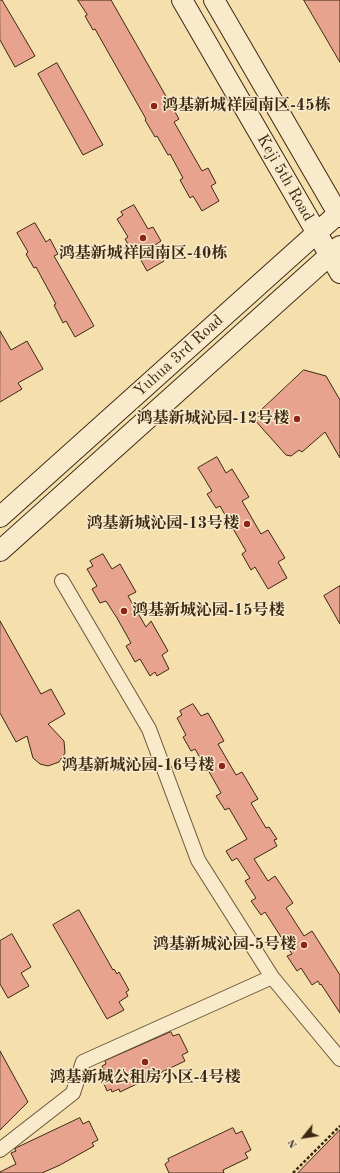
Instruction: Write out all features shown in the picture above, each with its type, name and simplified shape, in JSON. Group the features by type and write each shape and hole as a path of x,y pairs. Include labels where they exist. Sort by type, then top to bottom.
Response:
{"street":[{"name":"Keji 5th Road","path":"182,0 316,232 335,251 340,274"},
{"name":"Keji 5th Road","path":"214,0 339,214"},
{"path":"249,115 273,101"},
{"name":"Yuhua 3rd Road","path":"0,517 316,232 339,214"},
{"name":"Yuhua 3rd Road","path":"0,551 335,251"},
{"path":"62,582 149,729 198,860 272,977 340,1059"},
{"path":"0,1150 73,1094 83,1062 272,977"}],"path":[{"path":"293,1173 340,1126"}],"building":[{"path":"0,0 2,0 35,56 15,67 0,40"},
{"name":"鸿基新城祥园南区-45栋","path":"78,0 111,0 179,119 174,122 202,171 208,168 216,183 211,186 219,201 202,211 193,196 190,198 180,180 183,178 170,154 168,155 157,136 155,137 95,29 93,30 85,16 87,15"},
{"path":"304,0 340,0 340,62"},
{"path":"57,63 103,145 83,155 38,74"},
{"name":"鸿基新城祥园南区-40栋","path":"134,205 148,229 153,227 161,241 155,245 164,261 147,271 138,255 135,256 125,239 128,237 117,219 123,215 121,212"},
{"path":"35,223 46,242 50,239 58,254 54,256 94,326 75,337 66,321 63,323 54,305 56,304 36,267 34,268 26,254 28,252 17,233"},
{"path":"0,331 11,350 27,341 43,369 18,383 22,389 0,402"},
{"name":"鸿基新城沁园-12号楼","path":"304,370 326,376 340,400 340,458 325,432 302,452 299,450 291,456 286,455 253,418"},
{"name":"鸿基新城沁园-13号楼","path":"217,457 226,473 232,469 249,497 242,501 261,534 268,530 285,558 278,562 287,578 268,589 255,567 251,570 242,554 246,551 220,506 216,508 207,494 212,491 198,468"},
{"name":"鸿基新城沁园-15号楼","path":"103,554 112,569 120,564 136,592 128,596 146,627 151,621 168,651 162,655 169,669 157,676 155,672 150,676 140,659 135,662 126,646 131,643 117,618 106,601 100,603 92,589 97,586 87,569 93,566 90,561"},
{"path":"340,586 340,624 324,596"},
{"path":"0,621 41,694 51,689 65,714 48,724 64,741 65,753 59,762 48,766 40,764 33,758 27,736 16,742 0,713"},
{"path":"193,704 201,716 208,713 224,741 218,744 236,775 242,772 258,799 251,803 266,828 269,827 277,839 274,840 277,846 254,859 268,881 275,876 293,903 286,908 304,936 312,931 340,975 340,1013 318,981 312,985 301,968 297,971 287,956 292,954 265,912 261,915 251,901 256,898 245,881 250,878 237,858 232,861 226,851 247,839 229,808 225,810 216,796 221,793 207,768 195,749 191,751 183,737 186,735 177,718 182,715 180,711"},
{"path":"79,910 113,970 114,969 117,974 119,972 129,990 126,992 128,996 119,1002 124,1010 107,1019 53,925"},
{"path":"12,934 31,967 21,973 29,986 8,998 0,984 0,941"},
{"name":"鸿基新城公租房小区-4号楼","path":"171,1032 173,1036 179,1034 188,1052 182,1055 185,1061 120,1092 119,1089 112,1092 111,1089 107,1091 102,1079 106,1077 102,1066 106,1064 105,1061"},
{"path":"0,1051 28,1102 0,1130"},
{"path":"80,1118 83,1124 89,1121 98,1140 92,1143 94,1146 42,1173 0,1173 16,1164 11,1153 16,1151 16,1148"},
{"path":"233,1128 236,1134 242,1131 251,1150 245,1153 248,1158 223,1170 224,1173 169,1173 165,1164 169,1161 168,1159"},
{"path":"340,1130 340,1173 298,1173"}],"place":[{"name":"鸿基新城祥园南区-45栋","path":"154,106"},
{"name":"鸿基新城祥园南区-40栋","path":"143,238"},
{"name":"鸿基新城沁园-12号楼","path":"297,419"},
{"name":"鸿基新城沁园-13号楼","path":"247,524"},
{"name":"鸿基新城沁园-15号楼","path":"124,611"},
{"name":"鸿基新城沁园-16号楼","path":"222,766"},
{"name":"鸿基新城沁园-5号楼","path":"304,945"},
{"name":"鸿基新城公租房小区-4号楼","path":"145,1062"}]}
